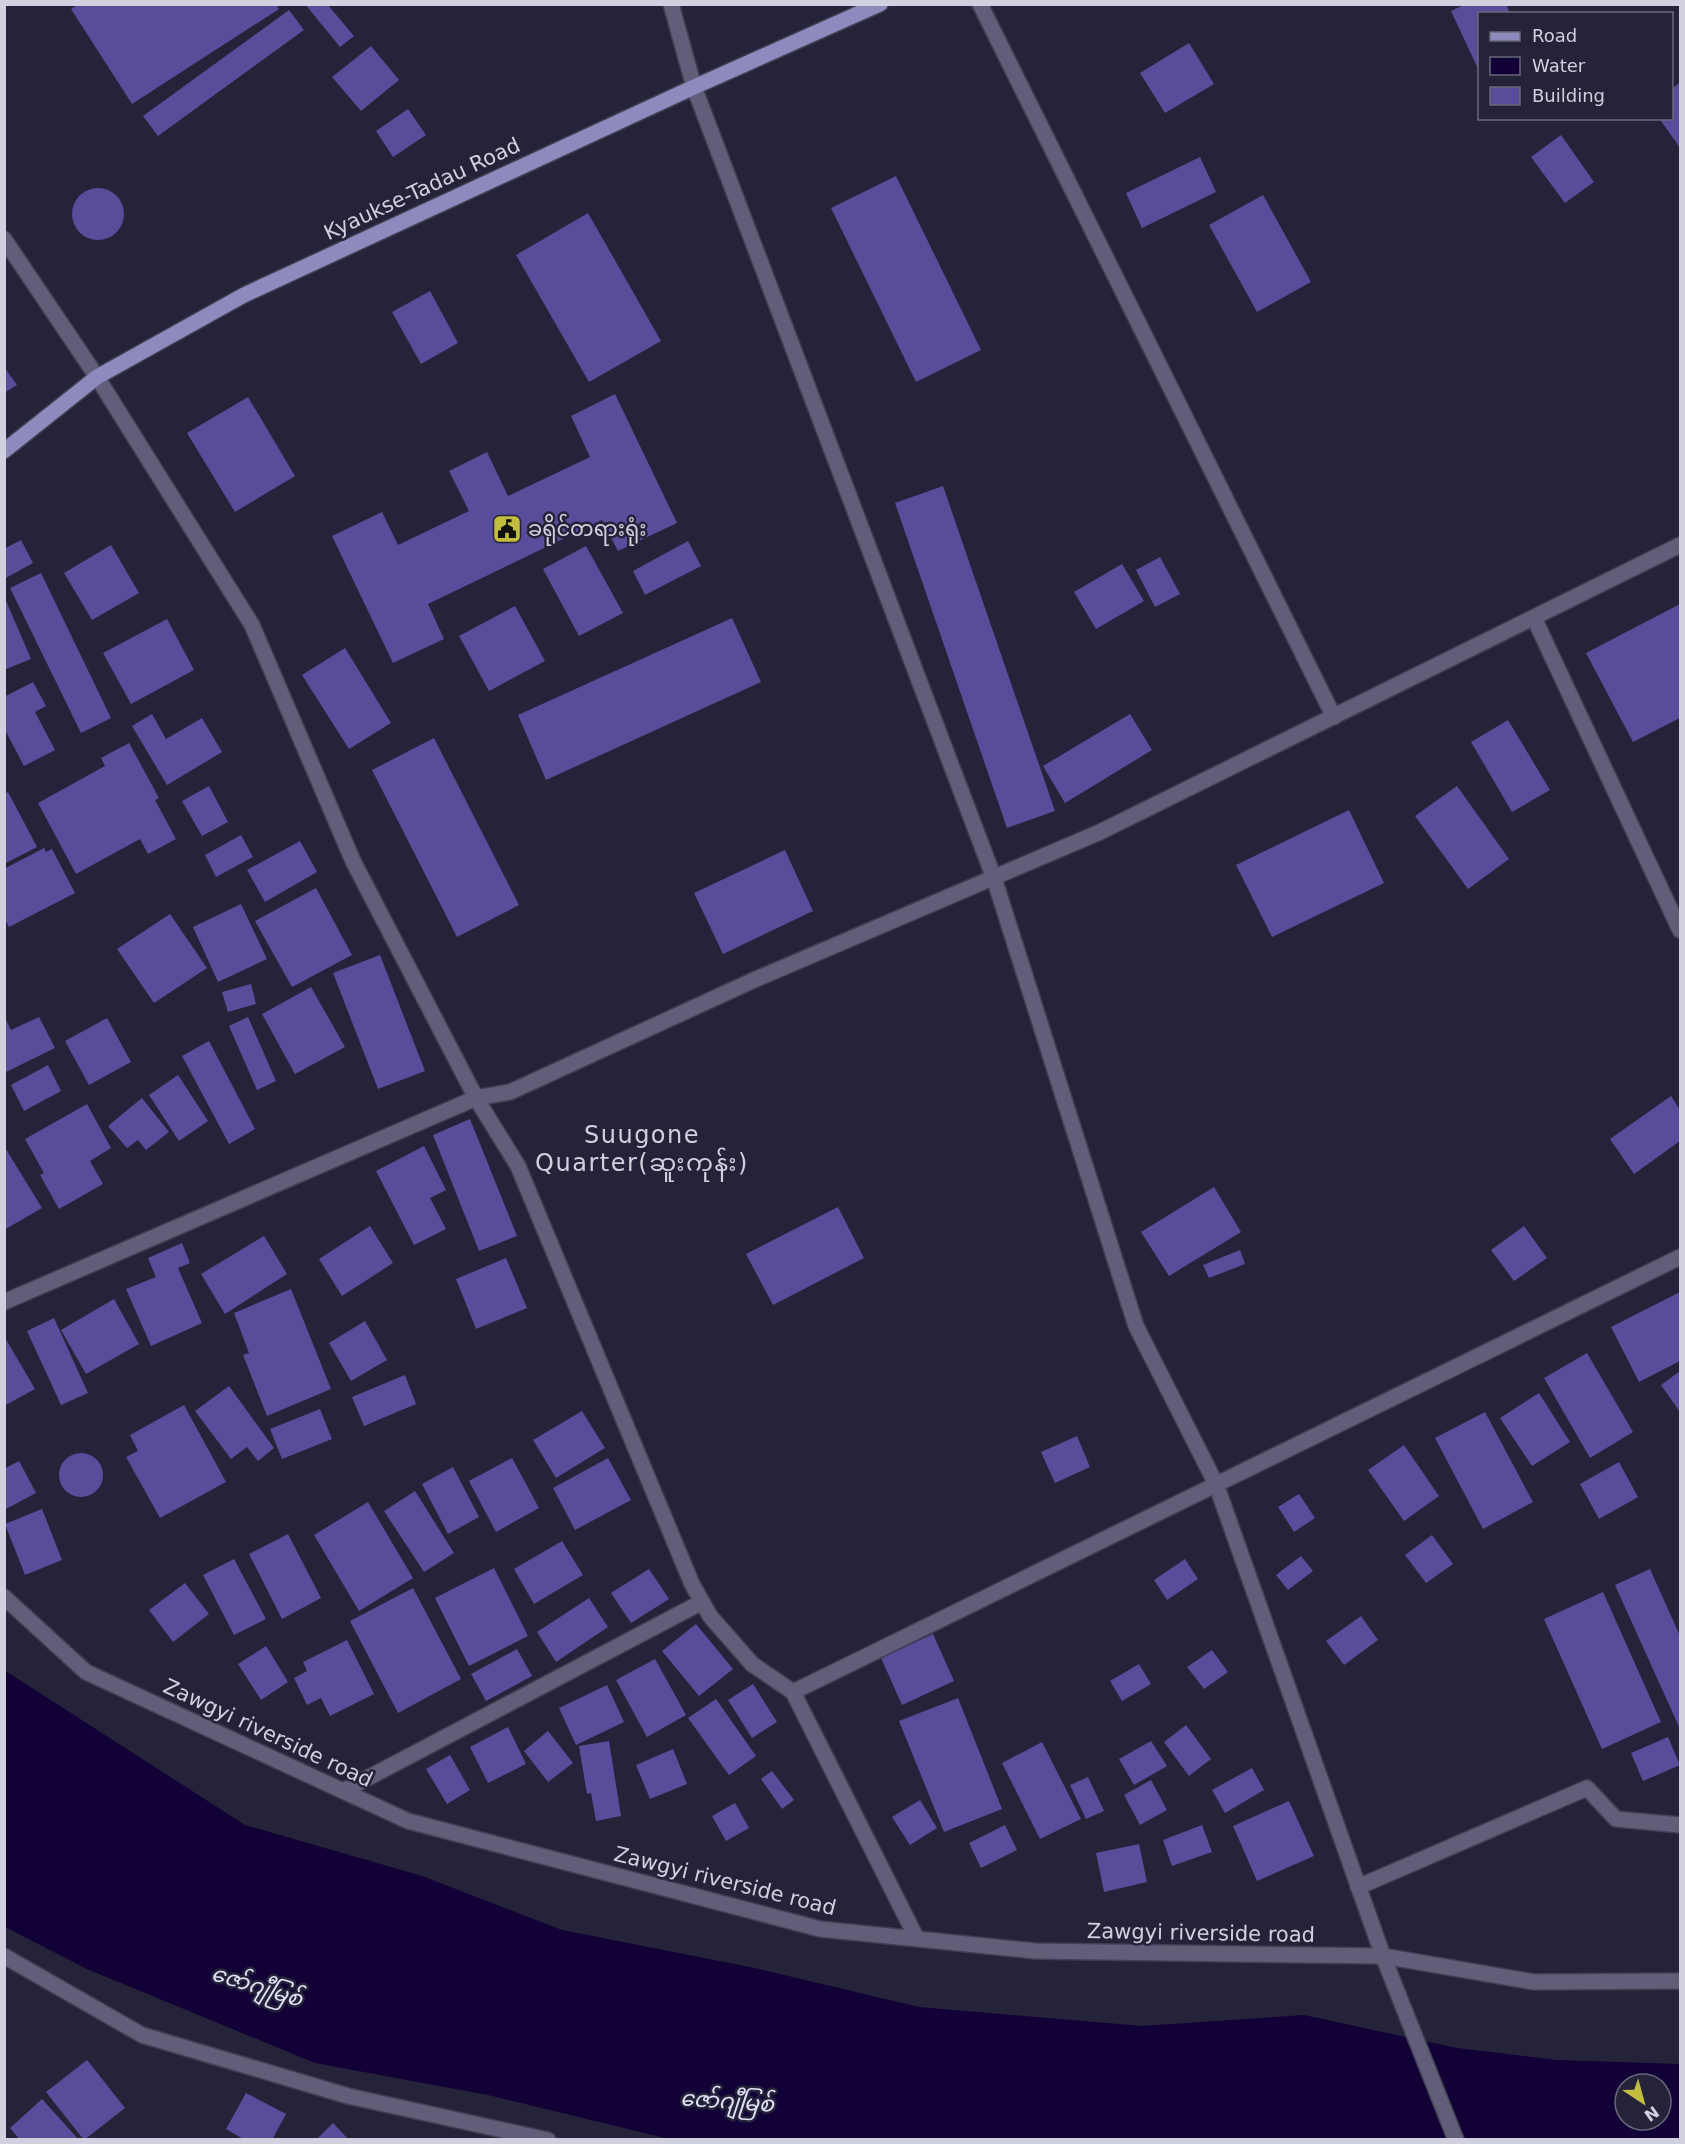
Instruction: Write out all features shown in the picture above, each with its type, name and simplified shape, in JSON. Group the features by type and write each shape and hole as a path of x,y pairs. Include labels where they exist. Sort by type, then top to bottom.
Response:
{"main road":[{"name":"Kyaukse-Tadau Road","path":"4,452 97,377 244,295 693,87 880,4"}],"street":[{"path":"671,4 693,87 994,878 1136,1326 1216,1484 1383,1956 1456,2139"},
{"path":"980,4 1334,717"},
{"path":"4,239 97,377 252,626 353,861 476,1098 518,1166 702,1602 710,1616 752,1665 793,1692 916,1939"},
{"path":"4,1302 476,1098 510,1092 754,980 1100,832 1680,545"},
{"path":"1534,618 1680,930"},
{"path":"793,1692 1680,1257"},
{"name":"Zawgyi riverside road","path":"4,1597 86,1672 408,1821 820,1929 1035,1951 1383,1956 1534,1982 1680,1981"},
{"path":"343,1791 702,1602"},
{"path":"1358,1887 1587,1788 1616,1819 1680,1825"},
{"path":"4,1956 142,2035 348,2096 548,2139"}],"water":[{"name":"ဇော်ဂျီမြစ်","path":"4,1670 245,1825 422,1876 562,1930 755,1968 919,2007 1142,2026 1304,2015 1457,2048 1557,2060 1680,2064 1680,2139 673,2140 488,2095 315,2063 87,1969 5,1927"}],"building":[{"path":"79,4 276,4 279,9 132,104 71,9"},
{"path":"305,4 327,4 354,36 340,47"},
{"path":"1466,4 1506,4 1509,12 1478,12 1478,69 1451,11"},
{"path":"289,10 304,30 158,136 143,116"},
{"path":"1189,43 1214,84 1165,113 1140,73"},
{"path":"371,46 399,80 361,111 332,77"},
{"path":"1680,82 1680,148 1660,120 1673,120 1673,88"},
{"path":"408,109 426,135 393,157 376,131"},
{"path":"1561,135 1594,182 1565,203 1531,157"},
{"path":"1200,157 1216,192 1142,228 1126,193"},
{"path":"896,176 981,350 916,382 831,208"},
{"path":"98,188 108,190 116,196 122,204 124,214 122,224 116,232 108,238 98,240 88,238 80,232 74,224 72,214 74,204 80,196 88,190"},
{"path":"1263,195 1311,282 1257,312 1209,225"},
{"path":"588,213 661,341 589,382 516,255"},
{"path":"430,291 458,343 421,364 392,312"},
{"path":"4,367 17,385 4,393"},
{"name":"ခရိုင်တရားရုံး","path":"615,394 677,523 618,551 602,520 428,604 444,639 393,663 332,536 382,512 398,545 469,511 449,471 487,452 508,496 590,457 571,416"},
{"path":"248,397 295,476 235,512 187,433"},
{"path":"943,486 1055,811 1007,828 895,503"},
{"path":"21,540 33,563 4,579 4,549"},
{"path":"688,541 701,566 645,595 633,571"},
{"path":"111,545 139,593 92,620 64,573"},
{"path":"586,546 623,613 579,636 543,569"},
{"path":"1160,557 1180,594 1155,607 1136,570"},
{"path":"1122,564 1144,601 1096,629 1074,592"},
{"path":"41,573 111,718 81,733 10,588"},
{"path":"4,596 31,659 4,670"},
{"path":"1680,604 1680,718 1633,742 1586,653"},
{"path":"515,606 545,661 489,691 459,636"},
{"path":"732,618 761,682 546,780 518,715"},
{"path":"167,619 194,670 131,704 103,653"},
{"path":"345,648 391,723 349,749 302,675"},
{"path":"33,682 46,706 35,712 55,750 24,766 4,728 4,697"},
{"path":"152,714 166,739 202,718 222,752 167,785 132,726"},
{"path":"1130,714 1152,750 1065,803 1043,766"},
{"path":"1508,720 1550,790 1512,812 1471,742"},
{"path":"434,738 519,905 457,937 372,770"},
{"path":"129,743 159,798 155,800 176,839 148,854 140,839 76,874 38,803 105,766 101,758"},
{"path":"209,786 228,822 202,836 182,801"},
{"path":"1457,786 1509,859 1468,889 1415,816"},
{"path":"8,792 37,847 4,864 4,794"},
{"path":"1349,810 1384,883 1272,937 1236,865"},
{"path":"241,835 253,857 216,877 205,855"},
{"path":"300,841 317,872 265,902 247,870"},
{"path":"44,848 46,852 52,849 75,893 9,927 4,917 4,869"},
{"path":"785,850 813,911 723,954 694,893"},
{"path":"316,888 352,955 292,987 255,921"},
{"path":"241,904 267,959 218,982 193,927"},
{"path":"170,914 207,968 154,1003 117,949"},
{"path":"380,955 425,1071 378,1089 333,973"},
{"path":"251,984 256,1004 228,1012 222,992"},
{"path":"311,987 345,1047 295,1074 262,1014"},
{"path":"4,1016 11,1030 39,1017 55,1048 4,1073"},
{"path":"248,1017 276,1081 257,1090 229,1026"},
{"path":"107,1018 131,1062 89,1085 65,1041"},
{"path":"209,1041 255,1129 229,1144 182,1056"},
{"path":"48,1065 61,1091 24,1111 11,1085"},
{"path":"178,1075 208,1121 179,1141 149,1095"},
{"path":"1671,1096 1680,1110 1680,1141 1634,1174 1610,1139"},
{"path":"142,1098 169,1132 146,1150 138,1140 127,1148 108,1126"},
{"path":"87,1104 111,1148 90,1161 103,1184 59,1209 40,1175 44,1173 25,1139"},
{"path":"470,1119 517,1236 479,1251 433,1135"},
{"path":"4,1146 42,1208 4,1230"},
{"path":"424,1146 446,1190 430,1198 446,1229 414,1245 376,1171"},
{"path":"1214,1187 1241,1232 1169,1276 1141,1232"},
{"path":"838,1207 864,1258 773,1305 746,1254"},
{"path":"370,1226 393,1263 342,1296 319,1259"},
{"path":"1524,1226 1547,1258 1514,1281 1491,1250"},
{"path":"264,1236 287,1274 225,1314 201,1274"},
{"path":"182,1243 190,1263 178,1268 202,1323 151,1346 126,1289 156,1277 148,1258"},
{"path":"1240,1250 1245,1264 1209,1278 1203,1265"},
{"path":"506,1258 527,1308 476,1329 456,1279"},
{"path":"291,1289 331,1389 267,1416 243,1355 249,1353 234,1313"},
{"path":"1680,1292 1680,1361 1639,1382 1611,1327"},
{"path":"114,1299 139,1344 86,1374 61,1330"},
{"path":"54,1318 88,1393 61,1405 27,1331"},
{"path":"365,1321 387,1360 351,1381 329,1343"},
{"path":"4,1336 35,1389 4,1406"},
{"path":"1587,1353 1633,1432 1590,1458 1544,1378"},
{"path":"1680,1371 1680,1412 1661,1385"},
{"path":"405,1375 416,1404 364,1426 352,1397"},
{"path":"229,1386 274,1448 258,1461 247,1447 231,1459 195,1411"},
{"path":"1539,1393 1570,1442 1532,1466 1500,1418"},
{"path":"184,1405 226,1482 160,1518 126,1457 138,1451 130,1435"},
{"path":"320,1409 332,1439 282,1459 270,1429"},
{"path":"582,1411 605,1448 556,1478 533,1440"},
{"path":"1485,1412 1533,1502 1483,1529 1435,1438"},
{"path":"1077,1436 1090,1467 1055,1483 1041,1452"},
{"path":"1404,1445 1439,1496 1404,1521 1368,1470"},
{"path":"81,1453 97,1459 103,1475 97,1491 81,1497 65,1491 59,1475 65,1459"},
{"path":"512,1458 539,1508 496,1532 469,1481"},
{"path":"608,1458 631,1500 575,1530 553,1488"},
{"path":"19,1461 36,1493 4,1510 4,1469"},
{"path":"1619,1462 1638,1497 1599,1519 1580,1484"},
{"path":"453,1467 479,1517 448,1534 422,1484"},
{"path":"415,1491 454,1553 424,1572 384,1511"},
{"path":"1299,1494 1315,1518 1294,1532 1278,1507"},
{"path":"368,1502 413,1578 359,1611 314,1535"},
{"path":"42,1509 62,1560 25,1575 5,1524"},
{"path":"288,1534 321,1598 282,1619 249,1554"},
{"path":"1432,1535 1453,1564 1426,1583 1405,1555"},
{"path":"562,1541 583,1575 534,1604 514,1569"},
{"path":"1301,1556 1313,1571 1288,1590 1276,1575"},
{"path":"234,1559 266,1619 234,1635 203,1575"},
{"path":"1185,1559 1198,1579 1167,1600 1154,1580"},
{"path":"494,1568 528,1636 469,1666 435,1598"},
{"path":"649,1569 669,1599 631,1623 611,1593"},
{"path":"1650,1569 1680,1636 1680,1729 1615,1585"},
{"path":"185,1583 209,1614 173,1642 149,1610"},
{"path":"413,1588 461,1679 398,1713 350,1621"},
{"path":"1603,1592 1661,1722 1602,1749 1544,1619"},
{"path":"589,1598 608,1627 556,1662 537,1632"},
{"path":"1361,1616 1378,1640 1344,1665 1326,1641"},
{"path":"696,1624 733,1669 699,1696 662,1651"},
{"path":"933,1634 954,1681 902,1705 881,1658"},
{"path":"347,1640 374,1694 330,1716 321,1698 307,1705 294,1678 307,1671 303,1662"},
{"path":"266,1646 288,1682 261,1700 238,1664"},
{"path":"517,1649 532,1676 486,1701 471,1674"},
{"path":"1212,1650 1228,1672 1204,1689 1187,1667"},
{"path":"655,1659 686,1715 647,1737 616,1680"},
{"path":"1139,1664 1151,1684 1122,1701 1110,1681"},
{"path":"753,1684 777,1722 752,1738 728,1700"},
{"path":"607,1685 624,1722 576,1745 559,1708"},
{"path":"958,1698 1002,1809 944,1832 899,1721"},
{"path":"716,1699 756,1756 729,1775 688,1718"},
{"path":"1186,1725 1211,1759 1189,1776 1164,1742"},
{"path":"508,1727 526,1764 488,1783 470,1747"},
{"path":"548,1731 573,1763 548,1782 524,1751"},
{"path":"1668,1737 1680,1765 1643,1781 1631,1753"},
{"path":"609,1741 621,1816 596,1821 591,1793 587,1794 579,1746"},
{"path":"1151,1741 1167,1766 1134,1785 1119,1759"},
{"path":"1042,1742 1081,1819 1040,1839 1002,1763"},
{"path":"673,1749 687,1784 650,1799 636,1765"},
{"path":"450,1755 470,1790 447,1804 426,1769"},
{"path":"1252,1768 1264,1790 1225,1813 1212,1790"},
{"path":"772,1771 794,1800 782,1809 761,1779"},
{"path":"1088,1777 1104,1811 1086,1819 1070,1785"},
{"path":"1151,1780 1167,1810 1140,1825 1124,1795"},
{"path":"920,1800 937,1828 910,1845 892,1817"},
{"path":"1289,1801 1314,1856 1257,1881 1233,1826"},
{"path":"735,1803 749,1828 726,1841 712,1816"},
{"path":"1005,1825 1017,1850 981,1868 969,1843"},
{"path":"1202,1825 1212,1852 1172,1866 1163,1840"},
{"path":"1139,1844 1147,1882 1104,1892 1096,1853"},
{"path":"87,2060 125,2108 84,2140 46,2092"},
{"path":"246,2093 286,2114 272,2140 245,2140 226,2129"},
{"path":"42,2099 79,2140 20,2140 10,2128"},
{"path":"333,2123 349,2140 316,2140"}],"place":[{"name":"ခရိုင်တရားရုံး","path":"507,529"}],"district":[{"name":"Suugone Quarter(ဆူးကုန်း)","path":"642,1149"}]}
